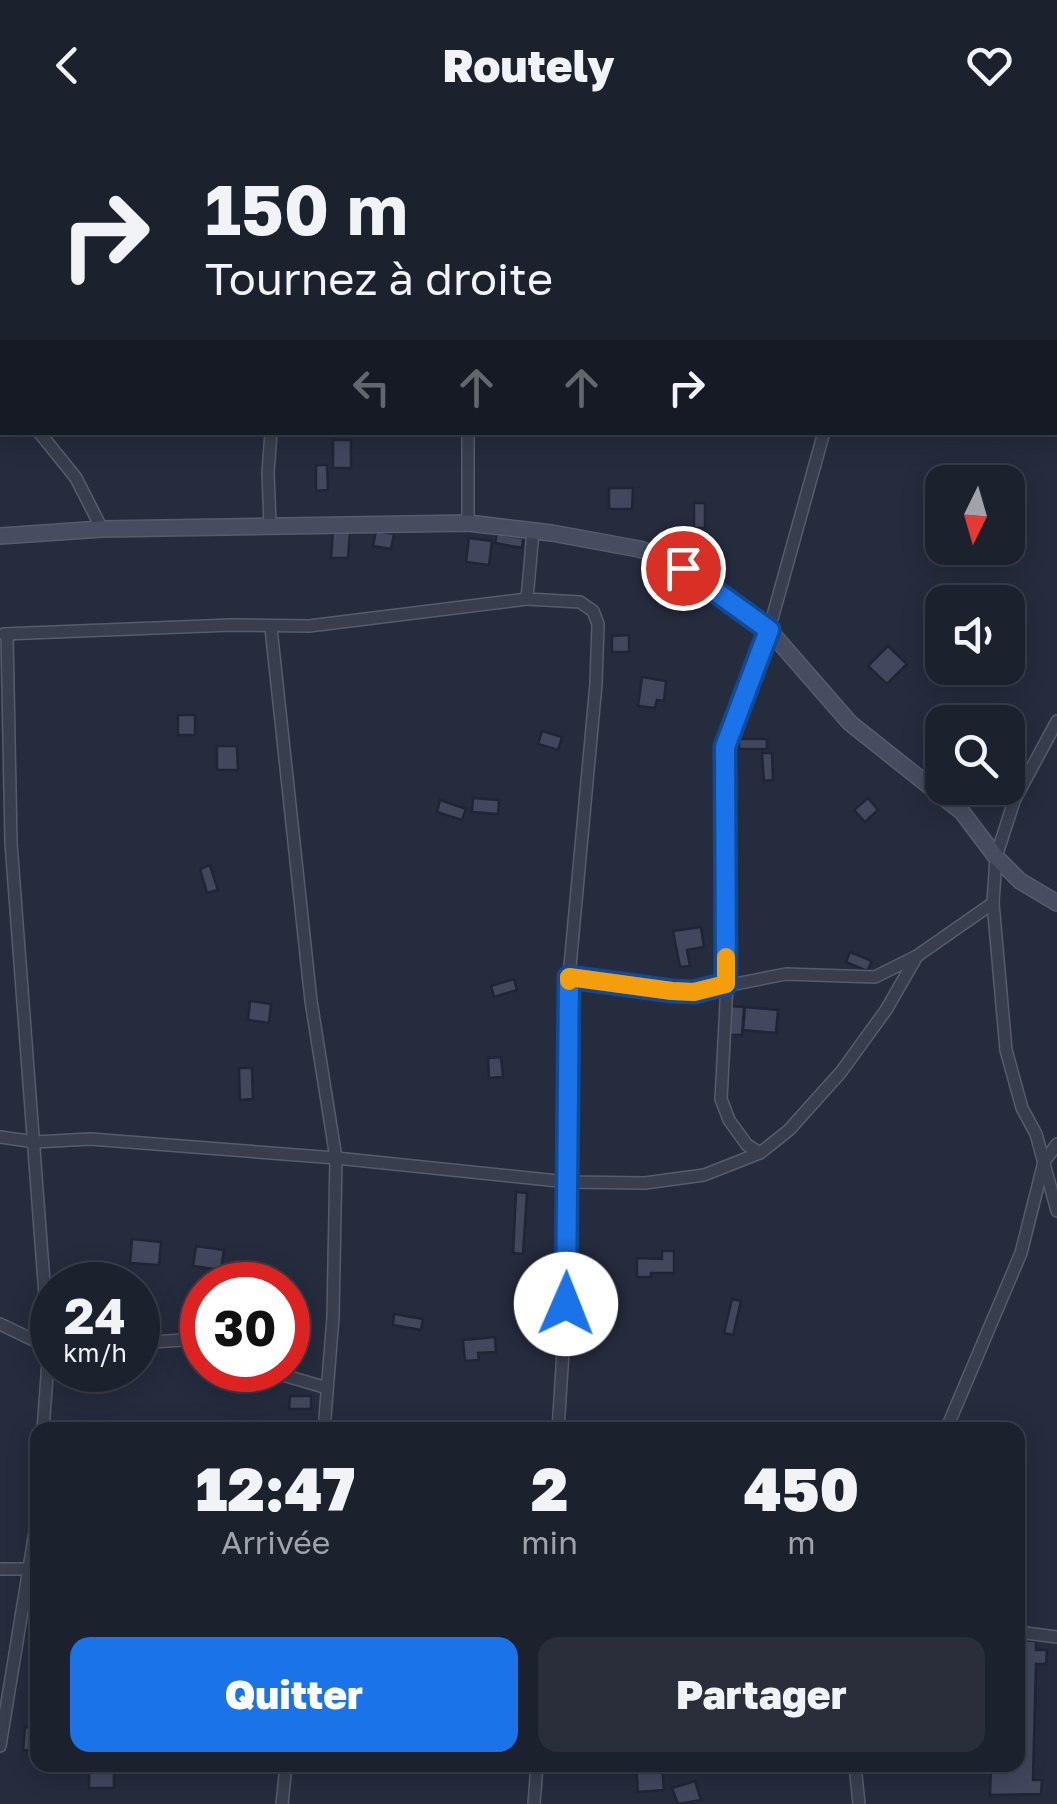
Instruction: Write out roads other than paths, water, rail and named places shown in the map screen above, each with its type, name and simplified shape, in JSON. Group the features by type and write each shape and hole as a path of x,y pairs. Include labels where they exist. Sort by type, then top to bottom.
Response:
{"main road":[{"path":"0,536 102,528 468,523 639,549 666,558 700,578 769,630 850,723 962,812 1020,881 1057,903"}],"street":[{"path":"40,435 76,478 102,528"},
{"path":"270,435 270,525"},
{"path":"468,435 468,523"},
{"path":"760,1153 747,1145 729,1120 721,1099 726,984 725,747 769,630 823,435"},
{"path":"528,600 533,531"},
{"path":"44,1262 11,843 3,634 231,625 271,628 390,619 528,600 580,602 593,611 598,624 569,977 566,1304 559,1422"},
{"path":"271,628 311,1001 336,1158 333,1317 325,1422"},
{"path":"1057,721 1014,802 996,857 993,903 1006,1050 1022,1108 1036,1134 1057,1211"},
{"path":"569,977 694,992 786,974 875,977 917,956 993,903"},
{"path":"0,1137 35,1142 90,1139 336,1158 568,1182 644,1184 704,1175 760,1153 789,1130 840,1072 886,1010 917,956"},
{"path":"949,1422 1021,1253 1044,1162 1057,1144"},
{"path":"0,1324 30,1339"},
{"path":"310,1383 327,1388"},
{"path":"44,1422 47,1392"},
{"path":"0,1746 30,1558"},
{"path":"0,1569 28,1569"},
{"path":"1025,1633 1057,1636"},
{"path":"282,1804 285,1772"},
{"path":"534,1804 536,1772"},
{"path":"856,1772 859,1804"}]}
